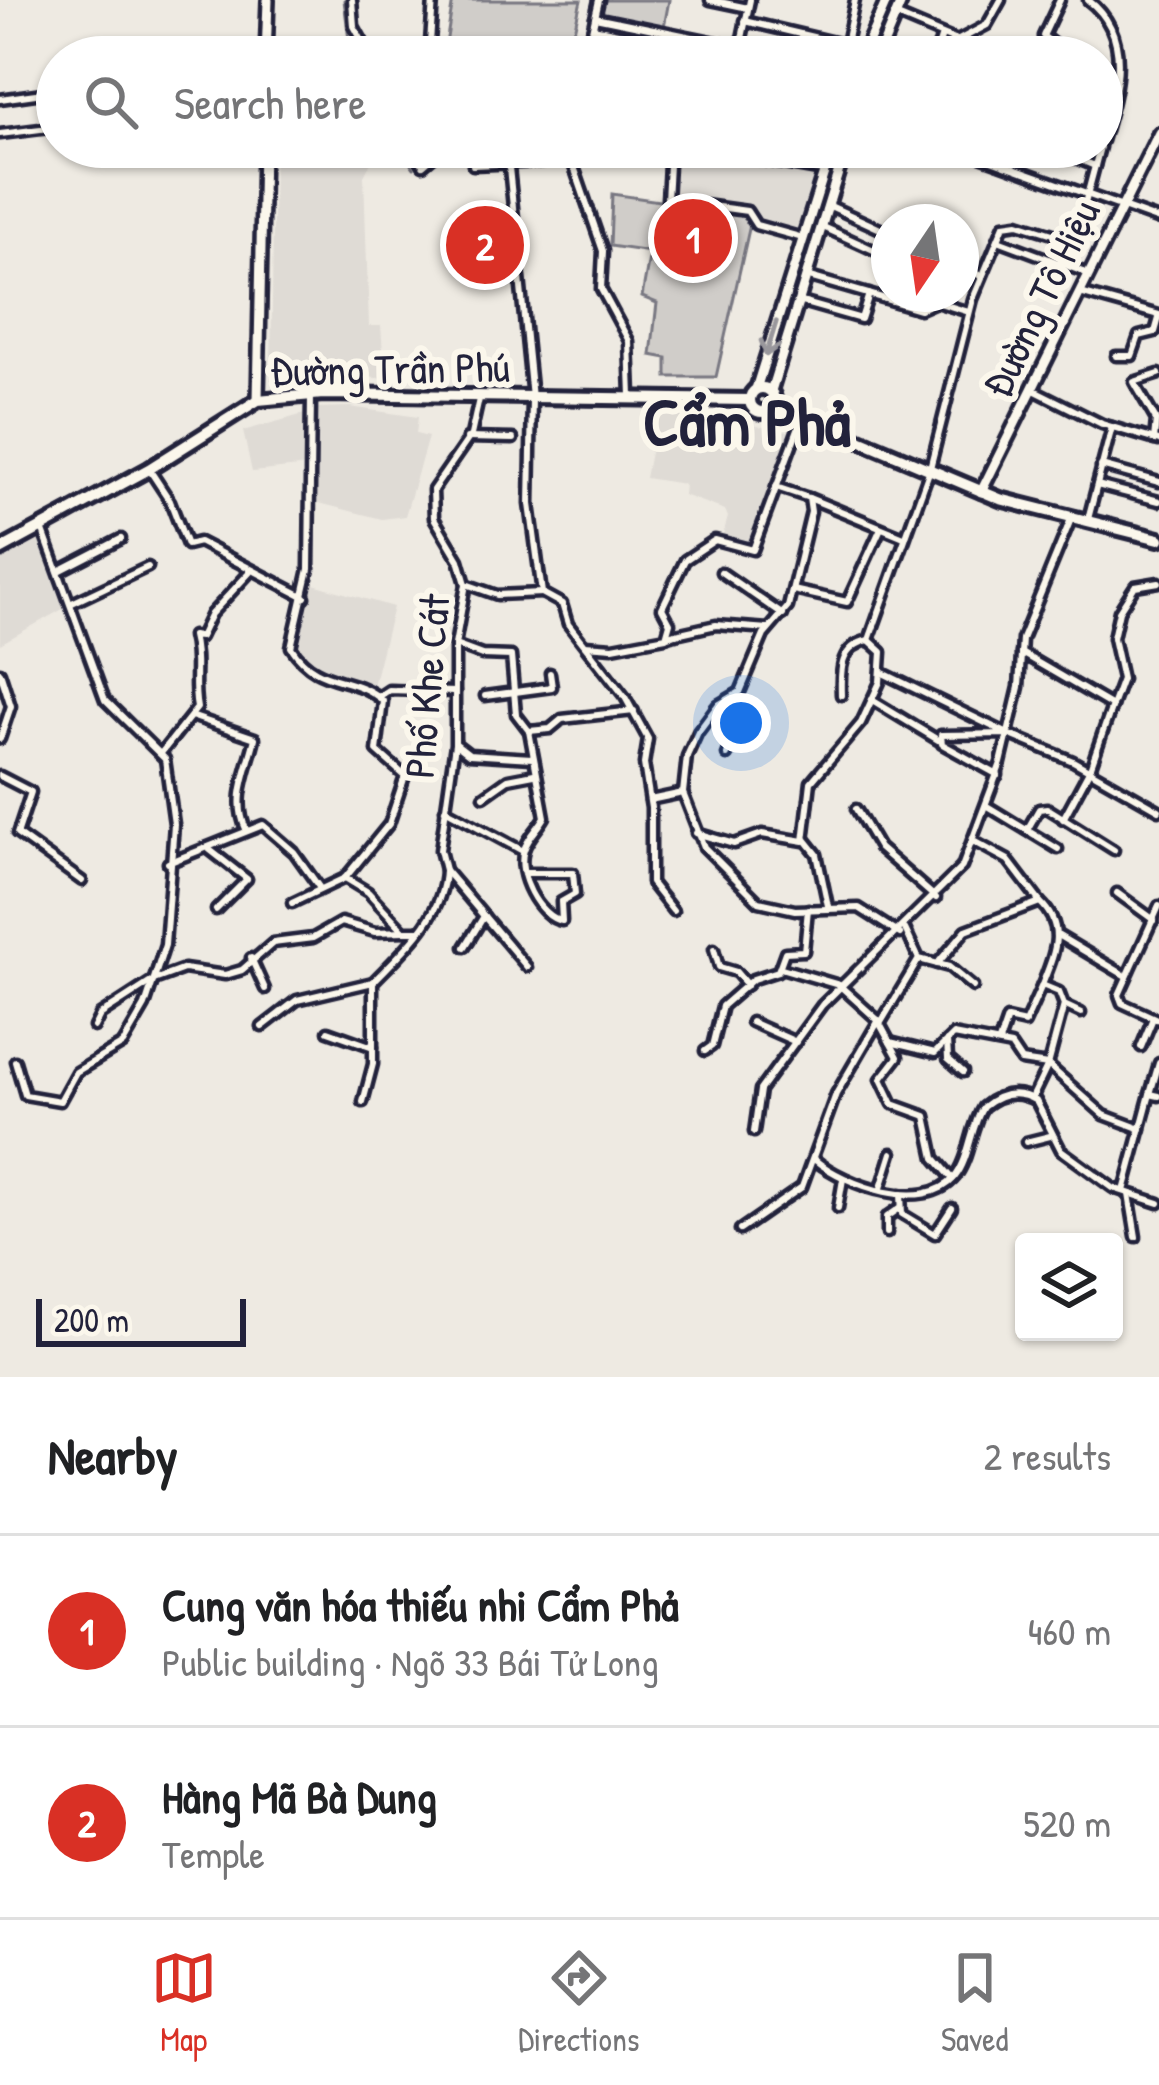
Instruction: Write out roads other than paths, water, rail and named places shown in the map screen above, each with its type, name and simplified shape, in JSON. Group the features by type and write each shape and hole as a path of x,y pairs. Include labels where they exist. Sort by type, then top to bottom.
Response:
{"main road":[{"name":"Đường Trần Phú","path":"0,550 149,469 258,400 753,395"},
{"path":"772,398 758,411 753,395 772,398 981,492 1159,539"}],"street":[{"path":"267,36 268,0"},
{"path":"352,0 359,36"},
{"path":"430,36 433,0"},
{"path":"591,36 599,0"},
{"path":"710,0 749,4 742,36"},
{"path":"848,36 855,0"},
{"path":"871,36 887,0"},
{"path":"887,36 902,0"},
{"path":"966,36 985,26 1001,0"},
{"path":"1042,36 1060,0"},
{"path":"1094,2 1114,36"},
{"path":"895,15 942,36"},
{"path":"595,17 676,36"},
{"path":"745,21 811,36"},
{"path":"593,28 632,36"},
{"path":"658,36 659,31"},
{"path":"0,99 36,94"},
{"path":"0,134 36,130"},
{"name":"Đường Tô Hiệu","path":"981,492 1159,133"},
{"path":"258,400 263,168"},
{"path":"508,168 532,398 530,504 542,593"},
{"path":"574,168 603,250 601,289 629,340 631,396"},
{"path":"669,168 667,200 747,211 756,225 803,238"},
{"path":"807,168 824,171"},
{"path":"753,395 825,168"},
{"path":"772,398 839,168"},
{"path":"1014,168 1159,220"},
{"path":"979,284 1010,222 1075,242 1093,168"},
{"path":"818,192 871,223"},
{"path":"821,226 871,248"},
{"path":"998,240 1089,274"},
{"path":"784,298 861,319 869,294 806,276"},
{"path":"1080,293 1159,316 1155,332 1139,336 1130,357 1116,356"},
{"path":"869,640 929,472 969,312"},
{"path":"1032,389 1112,428 1156,440 1156,420 1134,382 1159,374"},
{"path":"311,396 305,597 291,647 318,676 380,696"},
{"name":"Phố Khe Cát","path":"445,886 440,850 455,744 454,645 466,584 432,504 435,484 467,439 479,399"},
{"path":"667,636 670,623 662,608 691,554 715,540 754,550 804,415"},
{"path":"1087,522 1112,428"},
{"path":"467,439 513,439"},
{"path":"1102,466 1159,482"},
{"path":"149,469 170,501 187,545 200,542 305,597"},
{"path":"1097,485 1159,501"},
{"path":"776,487 904,537"},
{"path":"809,498 812,512 783,615 768,629 743,688 715,709 691,746 683,793 696,833 716,863 753,898 771,907 828,907 875,914 902,931 919,959 938,964 973,986"},
{"path":"754,1132 760,1090 839,985 955,879 998,775 1032,611 1071,519"},
{"path":"15,1061 25,1094 60,1101 76,1072 123,1043 154,980 165,945 174,824 163,752 105,700 62,570 42,528"},
{"path":"793,590 847,602 881,528"},
{"path":"62,570 121,538"},
{"path":"72,603 148,567"},
{"path":"163,752 197,703 191,692 197,659 192,636 200,637 211,614 251,571"},
{"path":"721,572 783,615"},
{"path":"1063,818 1089,771 1123,679 1112,648 1119,611 1135,586 1159,582"},
{"path":"466,584 497,595 542,593 562,604 568,624 634,711 648,739 644,764 650,800 651,883 673,911"},
{"path":"584,645 613,647 716,625 768,629"},
{"path":"828,907 817,854 805,838 811,782 843,749 872,700 882,673 882,652 869,640"},
{"path":"841,695 841,663 853,646 869,640"},
{"path":"454,645 482,655 512,656 516,713 529,731 545,820 524,851 525,873 540,907 562,921 561,902 575,894 573,873 525,873"},
{"path":"1022,653 1112,706"},
{"path":"0,672 10,693 0,739"},
{"path":"485,696 552,687 550,673"},
{"path":"882,673 1089,771 1159,810"},
{"path":"380,696 389,690 455,692"},
{"path":"292,903 345,878 389,824 405,776 377,751 380,696"},
{"path":"872,700 998,775"},
{"path":"715,709 740,720 728,755"},
{"path":"529,731 550,729 562,719 634,711"},
{"path":"191,716 255,738 241,788 240,816 246,830"},
{"path":"938,740 941,735 1008,734"},
{"path":"455,744 469,754 532,758"},
{"path":"484,796 506,780 534,773"},
{"path":"0,776 31,791 17,834 82,881"},
{"path":"650,800 683,793"},
{"path":"987,806 1058,849"},
{"path":"1027,830 1042,807 1114,850"},
{"path":"445,809 524,851"},
{"path":"856,809 879,848 936,898"},
{"path":"168,863 209,850 246,830 267,827 294,852 319,887"},
{"path":"696,833 734,844 762,834 805,838"},
{"path":"973,841 1008,860 1044,905 1058,936 1126,976"},
{"path":"209,850 247,879 216,910"},
{"path":"446,870 527,967"},
{"path":"345,878 368,892 404,931"},
{"path":"262,1027 297,1000 373,982 419,931 445,886 458,884"},
{"path":"1117,892 1154,920"},
{"path":"938,964 958,935 1014,908 1044,905"},
{"path":"1142,1047 1156,1019 1119,1000 1159,906"},
{"path":"781,968 785,952 804,951 808,909"},
{"path":"465,947 484,916"},
{"path":"94,1027 100,1015 154,980 184,969 225,975 242,970 250,958 273,943 313,938 341,922 375,932 419,931"},
{"path":"999,1042 1007,1018 1024,1023 1058,936"},
{"path":"714,949 716,963 736,972 747,985"},
{"path":"250,958 265,989"},
{"path":"740,1230 797,1195 815,1160 836,1094 919,959"},
{"path":"705,1051 712,1046 722,1006 747,985 781,968 839,985 879,1021"},
{"path":"363,1102 373,1047 373,982"},
{"path":"1032,1098 1048,1064 1064,1005 1058,992 1042,985"},
{"path":"1064,1005 1082,1013"},
{"path":"884,1012 880,1028 898,1060 881,1079 887,1094 893,1104 926,1116 934,1158 952,1179"},
{"path":"751,1022 796,1042"},
{"path":"328,1031 373,1047"},
{"path":"890,1042 935,1053 958,1033 999,1042 1016,1049 1021,1061 1048,1064 1104,1114 1141,1129"},
{"path":"947,1041 948,1059 963,1072"},
{"path":"1136,1237 1126,1192 1159,1063"},
{"path":"815,1160 843,1179 901,1194 941,1188 952,1179 983,1107 1007,1094 1032,1098 1060,1150 1126,1192 1159,1202"},
{"path":"1026,1142 1050,1136"},
{"path":"880,1188 892,1153"},
{"path":"838,1208 843,1179"},
{"path":"901,1194 900,1208 909,1222 933,1235 952,1208"},
{"path":"886,1233 886,1216 900,1208"}],"waterway":[{"path":"344,0 348,36"}],"place":[{"name":"Cung văn hóa thiếu nhi Cẩm Phả","path":"693,238"},
{"name":"Hàng Mã Bà Dung","path":"485,245"}],"district":[{"name":"Cẩm Phả","path":"747,421"}]}
